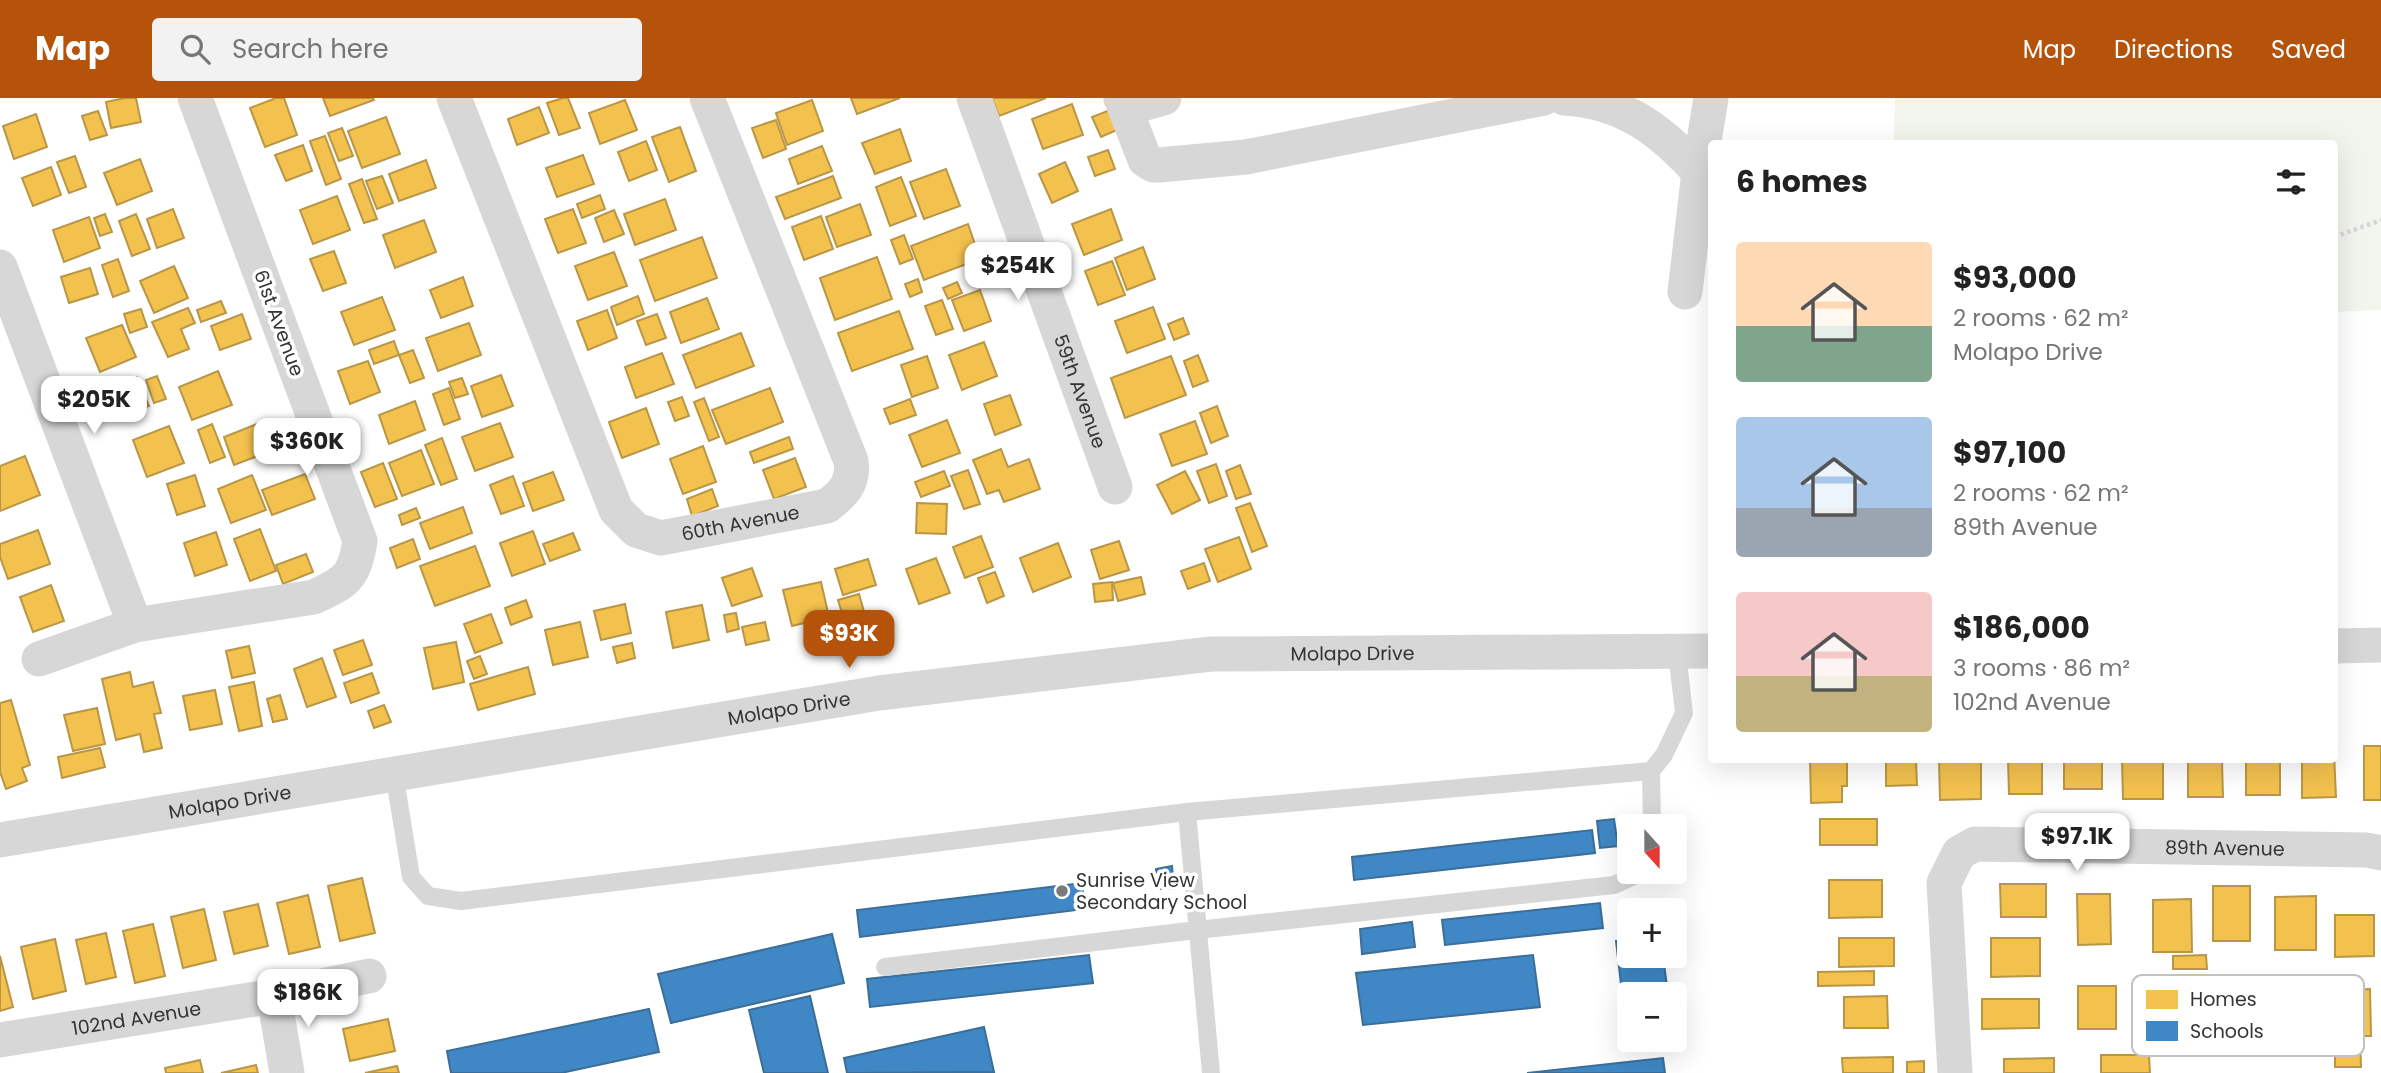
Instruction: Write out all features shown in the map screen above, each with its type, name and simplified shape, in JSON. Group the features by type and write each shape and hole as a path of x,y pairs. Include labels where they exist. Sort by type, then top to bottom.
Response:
{"street":[{"name":"61st Avenue","path":"39,659 135,625 314,597 341,584 357,561 360,541 195,98"},
{"name":"60th Avenue","path":"454,98 616,510 636,530 662,538 827,506 843,494 853,475 851,461 707,98"},
{"name":"59th Avenue","path":"974,98 1115,487"},
{"path":"1121,98 1146,103 1164,98"},
{"path":"1121,98 1145,160 1153,165 1246,157 1544,98"},
{"path":"1564,98 1588,99 1650,125 1675,146 1699,172"},
{"path":"1685,292 1711,98"},
{"path":"0,267 135,625"},
{"path":"2338,646 2381,645"},
{"name":"Molapo Drive","path":"0,840 879,693 1210,654 1708,651"},
{"name":"89th Avenue","path":"1955,1073 1944,883 1959,853 1975,844 2353,850 2381,853"},
{"name":"102nd Avenue","path":"0,1040 274,996 369,976"},
{"path":"274,996 287,1073"}],"lane":[{"path":"1652,814 1651,771 1664,755 1684,713 1677,652"},
{"path":"394,773 411,877 428,896 461,901 1186,812 1651,771"},
{"path":"1186,812 1211,1073"},
{"path":"885,967 1617,884"}],"path":[{"path":"2338,236 2381,220"}],"shaded area":[{"path":"1895,98 2381,98 2381,310 2338,312 2338,140 1894,140"}],"building: Homes":[{"path":"136,98 141,122 111,128 106,102"},
{"path":"276,98 284,98 297,135 265,147 250,108"},
{"path":"323,98 373,98 374,100 330,116"},
{"path":"568,98 580,128 559,135 547,103"},
{"path":"851,98 900,98 857,114"},
{"path":"992,98 1046,98 999,116"},
{"path":"625,100 637,130 600,144 589,113"},
{"path":"812,100 823,131 787,145 776,113"},
{"path":"1072,104 1083,135 1043,149 1032,119"},
{"path":"539,107 549,133 517,145 508,119"},
{"path":"1110,110 1119,129 1101,137 1092,117"},
{"path":"98,111 107,135 90,140 82,116"},
{"path":"36,114 47,147 14,159 3,126"},
{"path":"386,117 400,154 362,168 348,131"},
{"path":"776,120 786,149 763,158 752,128"},
{"path":"680,127 696,171 669,182 652,137"},
{"path":"342,128 353,156 339,161 328,133"},
{"path":"900,129 911,161 875,174 862,143"},
{"path":"325,136 341,179 326,185 310,141"},
{"path":"646,141 657,170 629,181 618,152"},
{"path":"303,145 312,171 286,181 275,155"},
{"path":"822,146 832,171 798,184 789,159"},
{"path":"1108,150 1115,169 1095,176 1088,157"},
{"path":"583,155 594,184 557,197 546,168"},
{"path":"75,156 86,187 69,193 57,162"},
{"path":"140,159 152,191 117,205 104,173"},
{"path":"426,160 436,188 399,201 389,174"},
{"path":"1065,162 1078,191 1052,203 1039,174"},
{"path":"51,167 61,195 33,206 22,178"},
{"path":"946,169 960,206 924,219 910,182"},
{"path":"382,176 393,203 377,209 366,181"},
{"path":"833,176 841,198 785,219 776,197"},
{"path":"901,177 916,216 890,226 876,187"},
{"path":"362,179 377,219 364,223 349,184"},
{"path":"600,195 605,209 582,218 577,204"},
{"path":"337,196 350,230 313,244 300,210"},
{"path":"665,199 676,230 635,245 624,214"},
{"path":"860,204 871,235 837,247 826,217"},
{"path":"173,209 184,238 157,248 147,219"},
{"path":"573,209 586,243 558,253 545,219"},
{"path":"1111,209 1122,240 1084,255 1072,224"},
{"path":"614,210 624,234 604,242 595,218"},
{"path":"105,214 112,232 100,236 94,218"},
{"path":"136,214 150,249 132,256 119,221"},
{"path":"821,216 833,249 804,260 792,227"},
{"path":"89,217 100,248 64,262 53,230"},
{"path":"424,220 436,252 395,268 383,235"},
{"path":"968,224 980,259 924,280 911,246"},
{"path":"904,235 913,259 900,264 891,240"},
{"path":"702,237 717,278 655,301 640,260"},
{"path":"1143,247 1155,279 1127,290 1115,258"},
{"path":"334,251 346,283 323,291 310,259"},
{"path":"614,252 627,286 588,300 575,266"},
{"path":"877,257 892,299 835,320 820,278"},
{"path":"118,259 129,291 113,297 102,265"},
{"path":"1112,261 1125,295 1098,305 1085,271"},
{"path":"174,266 188,298 154,313 140,281"},
{"path":"90,268 98,294 69,303 61,277"},
{"path":"463,277 473,306 441,318 430,290"},
{"path":"918,279 922,292 910,297 905,284"},
{"path":"957,282 962,293 948,299 943,288"},
{"path":"980,290 991,321 964,331 952,300"},
{"path":"638,296 644,314 617,325 611,307"},
{"path":"382,297 395,330 354,345 341,312"},
{"path":"707,298 719,329 681,343 670,312"},
{"path":"942,300 953,329 936,335 925,306"},
{"path":"221,301 226,313 201,322 197,310"},
{"path":"1153,307 1165,339 1127,353 1115,321"},
{"path":"188,308 195,323 181,329 189,349 168,357 152,322"},
{"path":"141,309 147,327 130,333 124,314"},
{"path":"607,310 617,338 588,350 577,321"},
{"path":"899,311 913,349 852,371 838,333"},
{"path":"242,314 251,339 220,350 211,326"},
{"path":"657,314 666,338 646,345 637,321"},
{"path":"1183,318 1189,334 1174,340 1168,324"},
{"path":"469,323 481,355 438,371 426,338"},
{"path":"122,325 136,357 100,372 86,338"},
{"path":"741,333 754,366 696,388 683,355"},
{"path":"394,341 399,355 374,364 369,350"},
{"path":"984,342 997,376 962,390 949,355"},
{"path":"413,350 424,378 410,383 399,355"},
{"path":"662,353 674,384 636,398 625,367"},
{"path":"1198,355 1208,381 1193,387 1184,361"},
{"path":"927,356 938,388 912,397 901,365"},
{"path":"1171,356 1186,395 1125,418 1111,378"},
{"path":"368,361 380,392 350,404 338,371"},
{"path":"218,371 232,405 192,420 179,387"},
{"path":"501,375 513,406 482,417 471,386"},
{"path":"157,376 166,399 154,403 146,380"},
{"path":"137,377 149,406 125,416 113,388"},
{"path":"462,378 468,394 455,398 449,382"},
{"path":"449,388 460,419 444,425 433,394"},
{"path":"770,388 783,422 726,444 712,410"},
{"path":"1010,395 1021,425 995,435 984,404"},
{"path":"682,397 689,416 675,421 668,402"},
{"path":"704,398 719,437 709,441 694,402"},
{"path":"910,399 916,415 890,424 884,409"},
{"path":"415,401 425,430 389,444 379,415"},
{"path":"1217,406 1228,436 1211,443 1200,413"},
{"path":"646,408 659,444 622,458 609,422"},
{"path":"947,420 960,453 922,467 909,435"},
{"path":"1195,421 1207,454 1172,466 1160,434"},
{"path":"500,423 513,457 475,471 462,437"},
{"path":"212,424 225,457 210,463 198,430"},
{"path":"257,424 268,452 234,465 224,437"},
{"path":"169,426 184,463 147,477 133,440"},
{"path":"789,437 793,449 754,463 750,452"},
{"path":"442,438 457,479 441,485 425,445"},
{"path":"703,446 716,482 683,494 670,459"},
{"path":"1001,449 1008,467 1029,459 1040,489 1004,502 999,490 987,494 973,460"},
{"path":"421,450 434,484 402,496 389,463"},
{"path":"25,456 40,495 0,511 0,466"},
{"path":"795,458 806,487 774,499 763,470"},
{"path":"383,463 397,499 375,507 361,472"},
{"path":"1216,464 1227,496 1209,503 1197,471"},
{"path":"1240,465 1251,494 1236,499 1226,471"},
{"path":"968,470 980,504 964,509 951,476"},
{"path":"944,471 950,486 921,497 915,482"},
{"path":"1185,471 1200,500 1172,514 1157,485"},
{"path":"553,472 564,500 533,511 523,483"},
{"path":"305,474 315,499 272,515 262,490"},
{"path":"195,475 205,506 177,515 167,484"},
{"path":"252,475 266,510 231,523 218,489"},
{"path":"513,476 524,506 501,514 490,485"},
{"path":"712,489 718,506 692,516 687,499"},
{"path":"917,503 947,504 946,534 916,533"},
{"path":"1250,503 1267,546 1252,552 1236,508"},
{"path":"463,507 472,533 430,549 420,523"},
{"path":"416,508 420,518 402,525 399,515"},
{"path":"260,529 276,571 250,581 234,539"},
{"path":"38,530 50,564 8,579 0,557 0,544"},
{"path":"533,531 545,564 512,576 500,543"},
{"path":"216,532 227,565 195,576 184,543"},
{"path":"573,533 580,550 550,561 543,544"},
{"path":"981,536 993,567 965,578 953,547"},
{"path":"1239,537 1251,569 1218,582 1205,549"},
{"path":"413,539 420,559 397,568 390,548"},
{"path":"1119,541 1129,570 1100,579 1091,550"},
{"path":"1058,543 1071,577 1033,592 1020,558"},
{"path":"475,546 490,586 435,606 420,566"},
{"path":"306,554 313,572 283,584 276,565"},
{"path":"936,558 950,593 919,604 906,569"},
{"path":"868,559 876,585 843,595 835,569"},
{"path":"1204,563 1210,581 1188,589 1181,571"},
{"path":"752,568 762,596 732,606 722,578"},
{"path":"995,572 1004,596 987,603 978,578"},
{"path":"1141,577 1145,594 1118,601 1113,583"},
{"path":"821,582 829,617 792,626 783,590"},
{"path":"1112,582 1113,600 1095,602 1093,584"},
{"path":"51,585 64,621 33,632 20,597"},
{"path":"859,594 865,615 844,620 838,600"},
{"path":"526,600 532,617 511,625 505,608"},
{"path":"625,604 631,633 601,640 594,611"},
{"path":"702,605 709,640 673,648 666,612"},
{"path":"736,613 739,629 727,632 724,615"},
{"path":"491,614 502,643 475,653 464,624"},
{"path":"580,622 588,657 553,665 545,630"},
{"path":"765,622 769,640 746,645 742,627"},
{"path":"839,622 843,635 831,638 828,624"},
{"path":"363,640 372,665 343,675 334,650"},
{"path":"456,642 464,682 433,689 424,648"},
{"path":"632,643 635,658 617,663 613,647"},
{"path":"249,646 255,673 232,678 226,651"},
{"path":"480,656 487,674 474,679 467,661"},
{"path":"322,658 336,697 307,707 294,669"},
{"path":"528,667 535,694 478,710 470,684"},
{"path":"130,672 133,687 153,682 161,713 154,714 162,748 144,752 140,734 116,740 102,679"},
{"path":"372,673 379,693 351,703 344,683"},
{"path":"254,682 262,726 239,731 229,687"},
{"path":"215,690 222,724 190,730 183,696"},
{"path":"280,695 287,719 273,722 267,699"},
{"path":"11,700 30,765 22,768 27,781 6,789 0,772 0,703"},
{"path":"384,705 391,722 374,728 368,711"},
{"path":"97,708 105,744 73,751 64,715"},
{"path":"2364,746 2381,746 2381,800 2364,800"},
{"path":"100,748 105,767 62,778 58,757"},
{"path":"1810,763 1847,763 1847,786 1842,786 1842,802 1811,803"},
{"path":"1886,763 1916,763 1917,785 1886,786"},
{"path":"1939,763 1981,763 1981,799 1940,800"},
{"path":"2008,763 2042,763 2042,794 2009,794"},
{"path":"2064,763 2102,763 2102,789 2064,789"},
{"path":"2122,763 2163,763 2163,799 2123,799"},
{"path":"2188,763 2222,763 2223,797 2188,797"},
{"path":"2246,763 2280,763 2280,795 2246,795"},
{"path":"2302,763 2334,763 2336,797 2302,798"},
{"path":"1820,819 1877,819 1877,845 1820,845"},
{"path":"362,878 375,933 340,941 328,886"},
{"path":"1829,880 1882,880 1882,917 1829,918"},
{"path":"2000,884 2046,884 2046,917 2001,917"},
{"path":"2213,886 2250,886 2250,941 2213,941"},
{"path":"2077,894 2110,894 2111,944 2078,945"},
{"path":"308,895 320,947 289,954 277,903"},
{"path":"2316,896 2316,950 2275,950 2275,897"},
{"path":"2191,899 2192,952 2153,952 2153,900"},
{"path":"258,904 268,946 234,954 224,912"},
{"path":"204,909 216,960 183,968 171,917"},
{"path":"2335,915 2374,915 2374,956 2335,957"},
{"path":"153,924 165,976 135,983 123,931"},
{"path":"106,933 116,977 86,984 76,940"},
{"path":"1839,938 1894,938 1894,966 1839,967"},
{"path":"1991,938 2040,938 2040,976 1991,977"},
{"path":"55,939 66,991 33,999 21,947"},
{"path":"2206,955 2207,969 2173,969 2173,956"},
{"path":"0,956 13,1007 0,1011"},
{"path":"1874,971 1874,985 1818,986 1818,972"},
{"path":"2078,986 2116,986 2116,1029 2078,1029"},
{"path":"2364,989 2370,989 2371,1036 2364,1036"},
{"path":"1887,996 1888,1028 1844,1028 1844,997"},
{"path":"1982,999 2039,999 2039,1028 1982,1029"},
{"path":"388,1019 395,1051 350,1061 343,1029"},
{"path":"2101,1055 2149,1056 2150,1073 2101,1073"},
{"path":"2335,1056 2361,1056 2361,1067 2335,1067"},
{"path":"1893,1057 1893,1073 1843,1073 1842,1058"},
{"path":"2054,1058 2054,1073 2004,1073 2004,1059"},
{"path":"200,1060 203,1073 166,1073 165,1068"},
{"path":"1924,1061 1924,1073 1907,1073 1907,1062"},
{"path":"256,1065 258,1073 221,1073"},
{"path":"397,1066 399,1073 365,1073"}],"building: Schools":[{"path":"1614,819 1617,846 1600,848 1597,821"},
{"path":"1592,830 1595,853 1354,880 1352,857"},
{"path":"1172,866 1174,888 1158,889 1156,869"},
{"path":"1082,883 1085,909 860,937 857,910"},
{"path":"1600,903 1603,928 1445,945 1442,920"},
{"path":"1412,922 1415,947 1362,954 1360,929"},
{"path":"832,934 844,983 671,1023 658,974"},
{"path":"1089,955 1093,983 870,1007 867,979"},
{"path":"1533,955 1540,1007 1363,1025 1356,973"},
{"path":"1619,968 1665,968 1666,982 1621,982"},
{"path":"810,996 828,1073 764,1073 749,1010"},
{"path":"649,1009 659,1052 561,1073 451,1073 447,1051"},
{"path":"984,1027 994,1072 847,1073 844,1058"},
{"path":"1663,1058 1665,1073 1527,1073"}],"place":[{"name":"Sunrise View Secondary School","path":"1062,891"}]}
